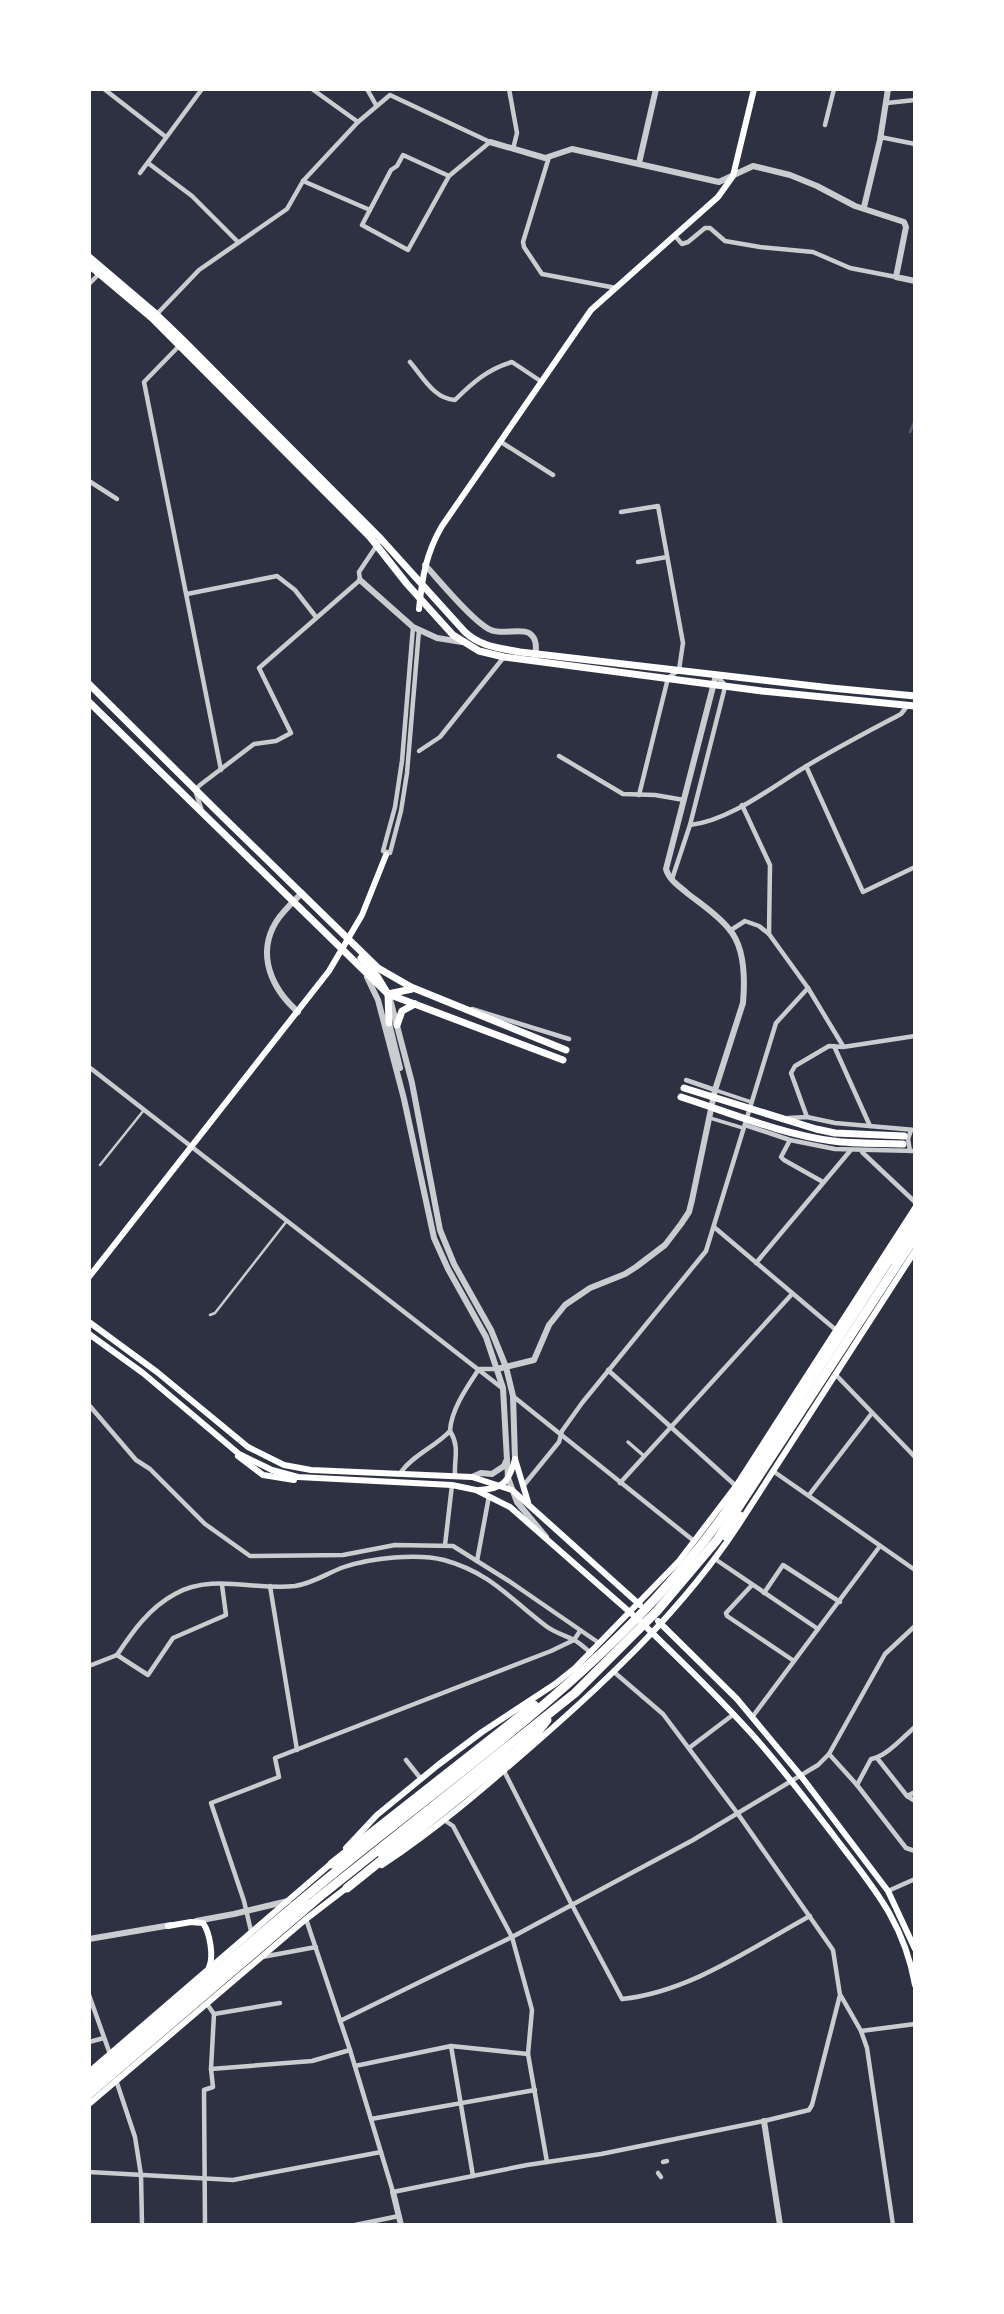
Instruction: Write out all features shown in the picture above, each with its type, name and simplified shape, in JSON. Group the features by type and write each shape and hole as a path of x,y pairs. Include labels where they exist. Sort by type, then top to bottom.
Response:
{"highway":[{"path":"89,2081 312,1890 586,1669 650,1605 709,1535 915,1220"},
{"path":"91,2099 318,1898 559,1706 594,1675 648,1619 717,1540 915,1237"},
{"path":"332,1864 385,1825 536,1703 586,1669"},
{"path":"347,1888 527,1741 559,1706"}],"main road":[{"path":"419,609 425,565 442,526 591,310 718,197 733,176 754,89"},
{"path":"89,257 182,343 475,641 535,657 668,678 911,706"},
{"path":"89,265 154,316"},
{"path":"379,542 407,584 449,631 479,651 504,657 535,657 679,670 915,696"},
{"path":"89,684 338,930 377,976 388,994 389,1023"},
{"path":"89,702 388,994 563,1060"},
{"path":"89,1277 330,971 362,915 386,855"},
{"path":"338,930 379,968 419,990 566,1050"},
{"path":"388,994 406,989 419,990"},
{"path":"397,1026 402,1011 415,1004"},
{"path":"681,1097 775,1127 834,1141 904,1140 835,1132 778,1118 685,1084"},
{"path":"89,2072 332,1864 377,1815 482,1732 555,1684 591,1653 639,1604 695,1542 736,1486 915,1208"},
{"path":"765,1443 813,1387 915,1228"},
{"path":"347,1888 406,1849 504,1771 567,1716 660,1623 715,1559 915,1251"},
{"path":"89,1322 157,1372 234,1437 260,1455 296,1468 455,1475 472,1477 512,1490 660,1623 753,1716 888,1891 915,1949"},
{"path":"89,1334 143,1373 256,1471 271,1477 301,1480 452,1485 476,1490 510,1507 631,1612 734,1714 792,1782 886,1905 904,1944 915,1985"},
{"path":"476,1490 502,1485 508,1478 511,1459"},
{"path":"511,1459 528,1504"},
{"path":"89,2087 297,1909 385,1825 498,1739 583,1668 648,1602 707,1534 736,1486"},
{"path":"91,2099 296,1927 307,1922 397,1842 586,1686 616,1658 694,1574 762,1487"},
{"path":"631,1612 638,1615 648,1612 668,1595 683,1590 697,1580"},
{"path":"600,1644 609,1647 616,1645 650,1618 660,1623"},
{"path":"168,1926 199,1922 206,1927 212,1962 203,1974"}],"street":[{"path":"104,89 166,138"},
{"path":"312,89 358,122"},
{"path":"368,89 376,105"},
{"path":"509,89 517,133 513,149"},
{"path":"639,163 656,89"},
{"path":"825,125 834,89"},
{"path":"864,207 888,89"},
{"path":"140,173 200,90"},
{"path":"154,316 199,270 287,209 303,181 358,122 390,95 490,142 545,158 572,149 719,182 753,166 796,178 855,206 898,219 905,225 896,277"},
{"path":"887,103 915,100"},
{"path":"880,137 915,144"},
{"path":"449,176 402,155 362,225 408,250 449,176 490,142"},
{"path":"549,156 523,242 524,247 542,274 616,288"},
{"path":"148,163 191,196 238,242"},
{"path":"303,181 370,210"},
{"path":"675,236 682,244 705,228 710,228 725,241 813,252 850,268 915,281"},
{"path":"89,284 99,274"},
{"path":"182,343 144,382 221,770"},
{"path":"411,362 434,391 445,400 455,400 475,381 497,366 512,362 542,383"},
{"path":"501,442 553,475"},
{"path":"89,481 117,499"},
{"path":"621,512 658,506 682,643 679,670 668,678 639,795"},
{"path":"379,542 359,572 360,580 416,628 437,638 462,642"},
{"path":"638,562 667,557"},
{"path":"425,565 488,629 503,633 524,631 530,634 536,642 535,657"},
{"path":"187,594 278,576 295,590 317,617"},
{"path":"202,813 195,790 254,744 276,741 291,733 259,668 360,580"},
{"path":"416,628 407,773 390,853 383,851 395,807 402,761 416,628"},
{"path":"419,751 440,737 504,657"},
{"path":"479,1369 497,1369 534,1360 549,1325 565,1305 590,1288 625,1274 644,1262 665,1245 689,1212 715,1090 743,1003 740,953 730,930 672,880 666,869 716,674"},
{"path":"672,880 690,825 725,685 716,674"},
{"path":"690,825 706,824 742,805 911,706"},
{"path":"559,756 623,794 684,800"},
{"path":"806,766 863,892 915,867"},
{"path":"742,805 769,865 769,934"},
{"path":"298,1012 283,999 275,985 267,948 276,922 302,892"},
{"path":"730,930 745,921 759,926 769,934 808,988 844,1047"},
{"path":"364,973 375,993 401,1082"},
{"path":"528,1504 524,1484 534,1475 559,1441 562,1431 608,1370 706,1251 776,1023 808,988"},
{"path":"388,994 412,1083 440,1230 454,1264 491,1330 506,1367 513,1396 511,1459 492,1475 481,1473 472,1477"},
{"path":"454,1004 497,1015 569,1040"},
{"path":"389,1023 434,1238 486,1337 503,1388 511,1459"},
{"path":"807,1117 791,1073 795,1066 820,1050 834,1046 844,1047 915,1036"},
{"path":"834,1046 870,1126"},
{"path":"89,1067 479,1369 695,1542"},
{"path":"685,1084 715,1090 751,1102"},
{"path":"778,1118 807,1117 835,1123 913,1130"},
{"path":"708,1118 790,1140 850,1150 912,1151"},
{"path":"775,1127 790,1140"},
{"path":"912,1151 907,1146 908,1133 913,1130"},
{"path":"790,1140 781,1157 823,1182"},
{"path":"756,1263 850,1150"},
{"path":"861,1151 915,1202"},
{"path":"715,1227 836,1330"},
{"path":"620,1483 792,1294"},
{"path":"455,1475 458,1453 450,1423 479,1369"},
{"path":"608,1370 736,1486"},
{"path":"836,1376 915,1457"},
{"path":"89,1405 136,1460 149,1469 205,1524 250,1556 343,1555 395,1545 445,1545 460,1549 600,1644"},
{"path":"809,1495 872,1413"},
{"path":"401,1472 409,1462 434,1446 450,1431"},
{"path":"628,1442 644,1456"},
{"path":"773,1471 915,1570"},
{"path":"508,1478 522,1508 546,1536"},
{"path":"445,1545 452,1485"},
{"path":"477,1561 489,1496"},
{"path":"753,1716 880,1546"},
{"path":"89,1666 117,1655 137,1625 151,1611 174,1594 198,1584 293,1586 316,1581 344,1567 379,1559 408,1558 442,1560 481,1575 505,1590 547,1628 574,1640 591,1653"},
{"path":"715,1559 818,1629"},
{"path":"764,1593 783,1565 840,1602"},
{"path":"481,1575 485,1566"},
{"path":"117,1655 148,1675 173,1638 226,1615 222,1584"},
{"path":"752,1585 726,1613 727,1616 794,1661"},
{"path":"270,1586 297,1750"},
{"path":"340,2021 572,1905 738,1814 818,1765 829,1754 885,1654 915,1626"},
{"path":"248,1934 252,1928 248,1912 211,1803 279,1777 275,1758 551,1651 574,1640 580,1631"},
{"path":"613,1671 663,1714 738,1814 833,1950 840,1995 861,2031 867,2048 893,2225"},
{"path":"689,1748 734,1714"},
{"path":"857,1785 871,1759 877,1758 915,1727"},
{"path":"829,1754 906,1848 915,1851"},
{"path":"877,1758 907,1796 915,1801"},
{"path":"406,1760 421,1779"},
{"path":"504,1771 622,1999 698,1978 810,1916"},
{"path":"907,1796 915,1792"},
{"path":"443,1820 449,1821 453,1826 512,1937 532,2010 528,2053 547,2162"},
{"path":"888,1891 915,1879"},
{"path":"89,1939 248,1912 290,1901 307,1922 316,1947 355,2066 401,2225"},
{"path":"259,1959 316,1947"},
{"path":"89,1995 110,2053"},
{"path":"393,2192 601,2154 805,2112 811,2108 840,1995"},
{"path":"214,2014 280,2003"},
{"path":"205,2225 204,2090 213,2087 211,2070 214,2014 207,2004"},
{"path":"861,2031 915,2024"},
{"path":"89,2042 104,2038"},
{"path":"355,2066 451,2046 528,2053"},
{"path":"451,2046 473,2176"},
{"path":"211,2070 312,2061 350,2050"},
{"path":"116,2080 135,2137 141,2175 142,2225"},
{"path":"371,2119 535,2090"},
{"path":"764,2121 780,2225"},
{"path":"89,2172 233,2180 381,2152"},
{"path":"355,2225 399,2216"}],"lane":[{"path":"100,1165 145,1110"},
{"path":"210,1315 215,1313 286,1222"}],"waterway":[{"path":"910,432 915,420"}]}
